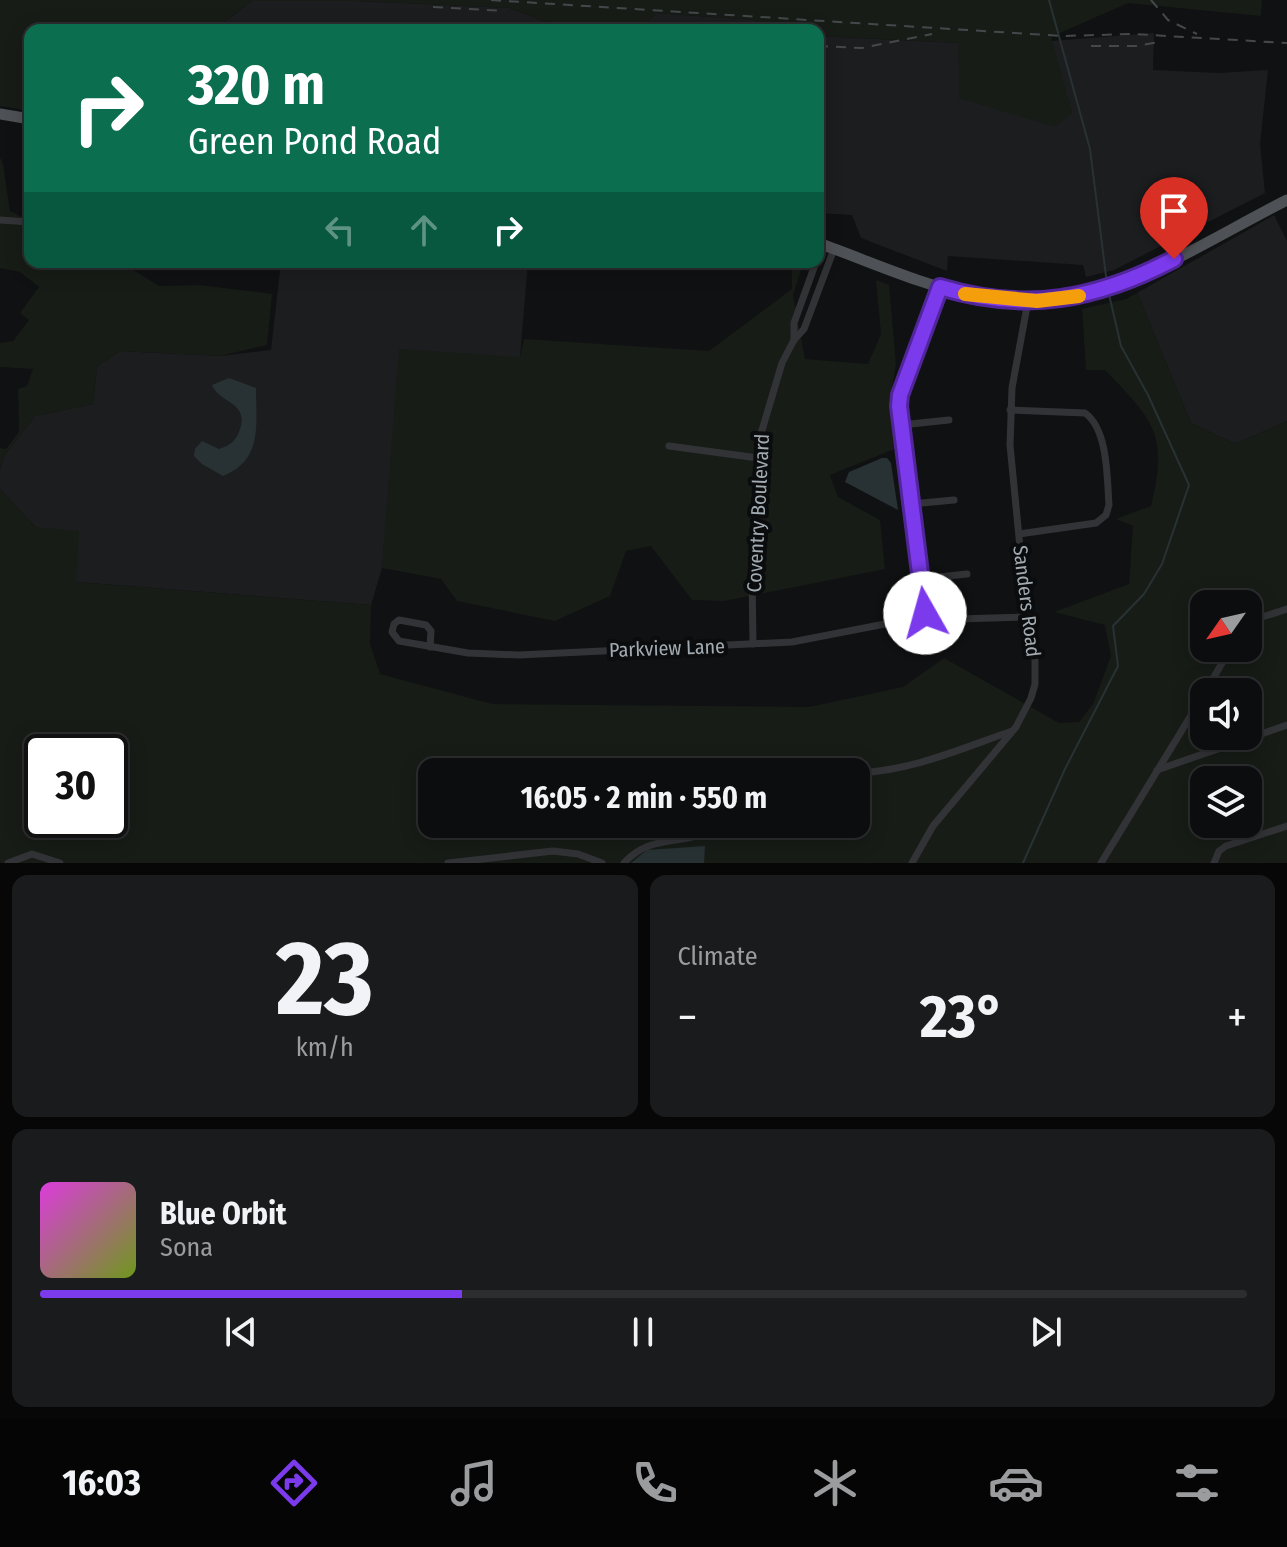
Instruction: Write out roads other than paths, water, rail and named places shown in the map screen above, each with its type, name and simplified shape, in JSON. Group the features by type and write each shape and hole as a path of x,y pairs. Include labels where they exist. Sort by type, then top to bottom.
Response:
{"main road":[{"path":"0,114 24,118"},
{"path":"824,248 977,297 1028,301 1061,299 1116,286 1154,270 1287,200"}],"street":[{"path":"0,220 24,222"},
{"name":"Coventry Boulevard","path":"794,340 794,323 814,268"},
{"name":"Coventry Boulevard","path":"753,644 752,574 758,458 764,418 782,363 794,340 804,329 818,268"},
{"path":"925,613 901,425 900,395 940,287"},
{"name":"Sanders Road","path":"912,863 933,826 1014,730 1028,706 1035,684 1035,661 1011,460 1010,410 1012,383 1028,301"},
{"path":"1010,410 1085,413 1094,419 1101,435 1109,505 1106,515 1096,523 1019,534"},
{"path":"901,425 949,420"},
{"path":"669,446 758,458"},
{"path":"911,504 954,500"},
{"path":"920,579 967,574"},
{"path":"1262,617 1287,609"},
{"name":"Parkview Lane","path":"430,647 431,631 426,625 399,620 394,624 392,632 399,641 430,647 468,653 519,655 792,642 890,623 895,612"},
{"path":"957,619 1028,617"},
{"path":"1101,863 1190,716"},
{"path":"1157,770 1287,725"},
{"path":"870,772 917,765 1014,730"},
{"path":"1215,859 1226,846 1287,826"},
{"path":"624,863 643,846 690,838"},
{"path":"448,863 553,851 578,854 602,863"},
{"path":"8,863 32,854 60,863"}],"waterway":[{"path":"1049,0 1090,149 1107,284"},
{"path":"1023,863 1065,769 1118,666 1113,626 1144,594 1162,564 1189,485 1148,395 1121,346 1108,290"}],"railway":[{"path":"491,0 1062,36 1133,34 1287,43"},
{"path":"1151,0 1168,20 1197,34"},
{"path":"433,7 505,11"},
{"path":"824,46 862,48 932,34"},
{"path":"1091,46 1136,46 1159,42"}]}
